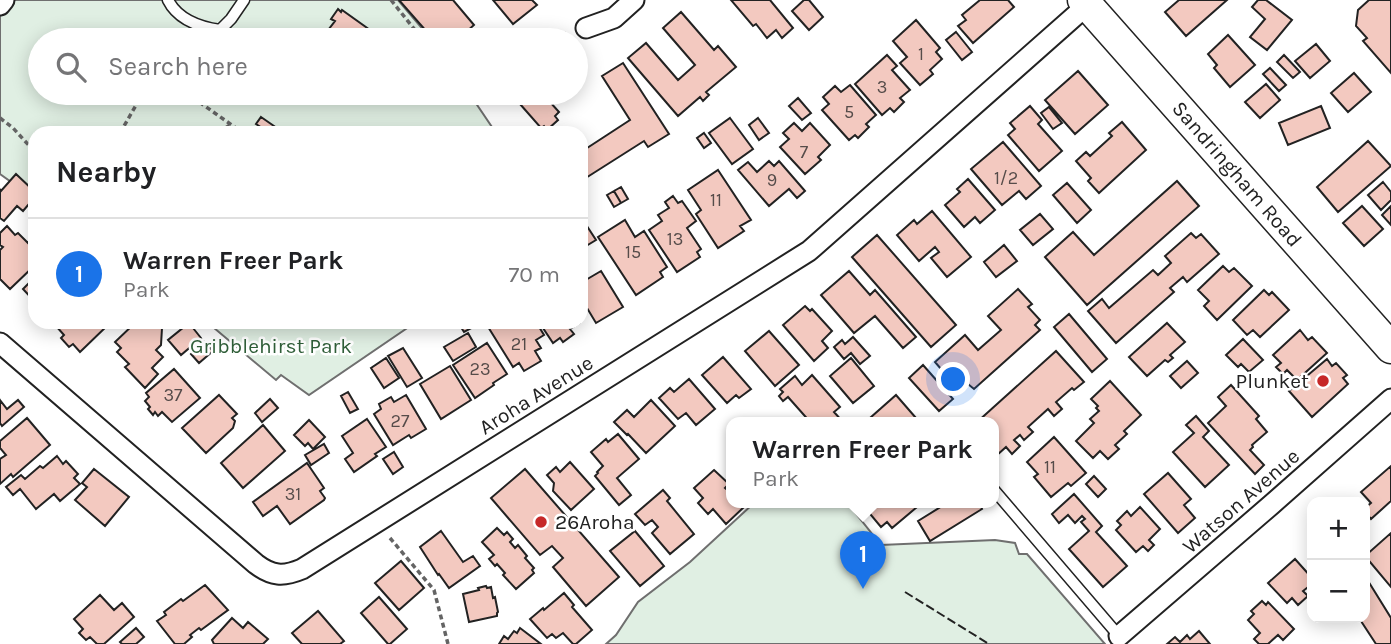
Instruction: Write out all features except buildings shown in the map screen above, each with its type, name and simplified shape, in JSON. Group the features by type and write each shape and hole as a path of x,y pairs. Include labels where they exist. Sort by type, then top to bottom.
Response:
{"main road":[{"name":"Sandringham Road","path":"1088,2 1391,348"}],"street":[{"path":"0,5 4,0"},
{"path":"588,28 614,18 634,0"},
{"name":"Aroha Avenue","path":"0,343 267,572 278,575 291,573 302,569 809,251 1088,2"},
{"name":"Watson Avenue","path":"1119,636 1391,399"}],"lane":[{"path":"168,0 186,20 208,28"},
{"path":"222,28 244,0"},
{"path":"999,496 1119,636"}],"path":[{"path":"391,0 413,28"},
{"path":"124,126 136,105"},
{"path":"203,105 230,125"},
{"path":"0,118 28,144"},
{"path":"375,522 434,590 448,644"}],"green space":[{"path":"0,0 398,0 422,28 28,28 28,105 477,105 491,126 28,126 28,194 0,174"},
{"name":"Gribblehirst Park","path":"215,329 406,329 309,395 281,375 276,380"},
{"path":"749,508 851,508 881,545 995,540 1015,543 1019,554 1027,554 1105,644 606,644 616,635 638,602 690,562"}],"fence":[{"path":"905,592 989,644"}],"place":[{"name":"Plunket","path":"1323,381"},
{"name":"26Aroha","path":"541,522"},
{"name":"Warren Freer Park","path":"863,589"}]}
